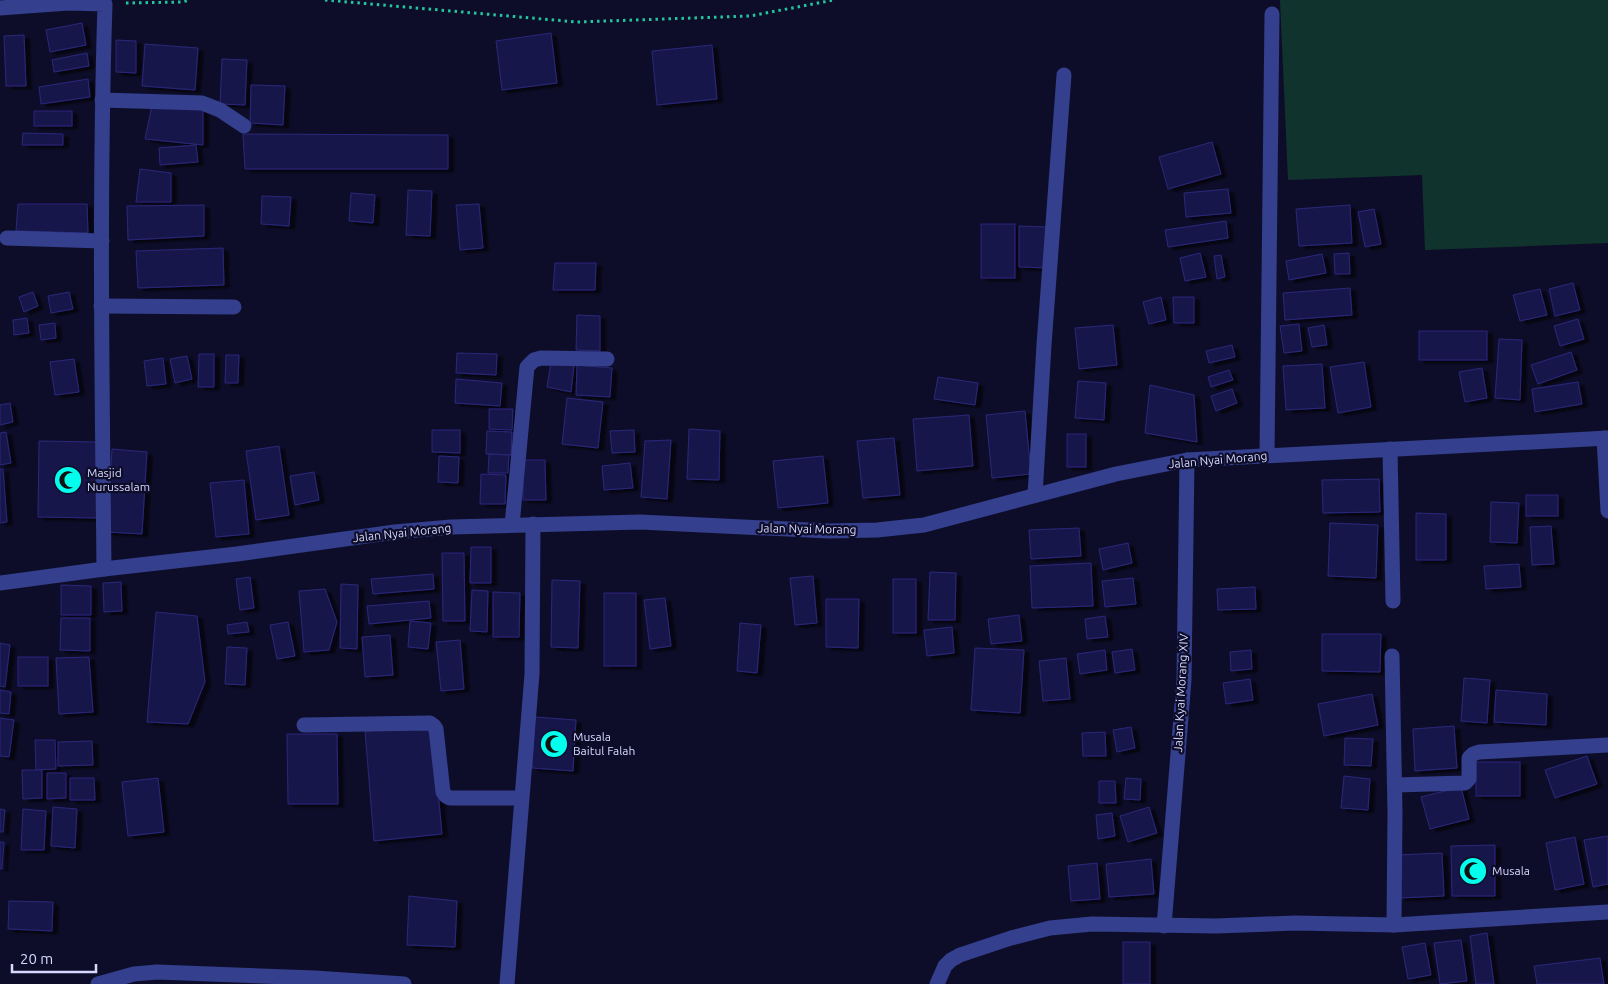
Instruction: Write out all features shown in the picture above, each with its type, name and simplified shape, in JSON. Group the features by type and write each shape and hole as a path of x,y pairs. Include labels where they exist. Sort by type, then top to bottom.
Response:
{"street":[{"path":"0,8 68,3 105,4 102,100 101,306 104,569"},
{"path":"1267,455 1272,14"},
{"path":"1036,495 1044,345 1064,74"},
{"path":"102,100 202,103 220,110 244,126"},
{"path":"7,238 102,241"},
{"path":"101,306 234,307"},
{"path":"512,525 527,367 534,360 541,358 607,359"},
{"path":"1606,438 1608,511"},
{"name":"Jalan Nyai Morang","path":"0,583 237,554 395,532 451,527 640,522 829,531 877,530 924,524 1116,474 1187,460 1606,438"},
{"path":"1390,449 1393,601"},
{"name":"Jalan Kyai Morang XIV","path":"1164,926 1184,680 1187,460"},
{"path":"507,984 532,674 533,524"},
{"path":"1392,656 1395,785 1394,925"},
{"path":"304,725 430,723 436,729 443,792 446,796 450,798 522,798"},
{"path":"1395,785 1465,784 1469,779 1469,758 1479,752 1608,745"},
{"path":"938,984 945,966 960,955 1050,928 1092,924 1164,926 1294,923 1394,925 1608,912"},
{"path":"98,984 134,974 157,972 315,978 404,984"}],"path":[{"path":"105,4 182,2 190,0"},
{"path":"325,0 577,22 750,16 834,0"}],"green space":[{"path":"1280,0 1608,0 1608,243 1425,250 1422,175 1288,180"}],"building":[{"path":"82,23 86,45 50,52 46,30"},
{"path":"551,33 557,83 502,90 496,41"},
{"path":"24,35 26,86 6,86 4,36"},
{"path":"116,40 136,41 136,73 116,72"},
{"path":"145,44 198,48 195,90 142,86"},
{"path":"712,45 717,99 657,105 652,51"},
{"path":"87,53 89,66 54,72 52,60"},
{"path":"222,59 247,60 245,105 220,104"},
{"path":"88,79 90,97 41,104 39,87"},
{"path":"251,85 285,86 283,125 250,123"},
{"path":"152,105 203,109 203,145 145,139"},
{"path":"34,111 72,111 72,126 34,126"},
{"path":"23,133 63,134 63,145 22,145"},
{"path":"243,134 448,135 448,169 245,169"},
{"path":"1212,142 1221,174 1168,189 1159,157"},
{"path":"196,145 198,162 160,165 159,148"},
{"path":"140,169 171,173 171,202 136,202"},
{"path":"1228,189 1231,213 1186,217 1184,193"},
{"path":"408,190 432,191 430,236 406,235"},
{"path":"351,193 375,195 373,223 349,221"},
{"path":"262,196 291,197 289,226 261,224"},
{"path":"18,204 87,204 88,233 16,231"},
{"path":"479,204 483,248 460,250 456,205"},
{"path":"204,205 204,236 128,240 127,206"},
{"path":"1350,205 1352,243 1299,246 1296,209"},
{"path":"1374,209 1381,244 1365,247 1358,212"},
{"path":"1226,221 1228,238 1168,247 1165,230"},
{"path":"981,224 1015,224 1015,278 981,278"},
{"path":"1019,226 1049,227 1048,268 1019,267"},
{"path":"223,248 224,285 138,288 136,251"},
{"path":"1200,253 1206,277 1185,281 1180,258"},
{"path":"1349,253 1350,274 1335,274 1334,254"},
{"path":"1322,254 1326,273 1289,280 1286,261"},
{"path":"1221,255 1225,277 1217,279 1214,256"},
{"path":"555,263 596,263 595,290 553,290"},
{"path":"1573,283 1580,310 1555,316 1549,289"},
{"path":"1350,288 1352,315 1285,320 1283,293"},
{"path":"1540,289 1547,315 1520,321 1513,295"},
{"path":"33,292 38,306 24,312 19,297"},
{"path":"69,292 73,309 51,313 48,296"},
{"path":"1161,297 1166,320 1149,324 1143,302"},
{"path":"1173,297 1194,297 1194,323 1174,323"},
{"path":"577,315 600,316 600,351 576,350"},
{"path":"27,318 29,333 14,335 13,320"},
{"path":"1578,319 1584,339 1560,346 1554,326"},
{"path":"55,323 56,338 41,340 39,325"},
{"path":"1299,324 1302,351 1284,353 1280,326"},
{"path":"1113,325 1117,365 1079,369 1075,328"},
{"path":"1324,325 1327,345 1312,347 1308,328"},
{"path":"1419,331 1487,331 1487,360 1419,360"},
{"path":"1499,339 1522,340 1520,400 1495,398"},
{"path":"1232,345 1235,357 1209,363 1206,351"},
{"path":"1571,352 1577,370 1538,384 1531,365"},
{"path":"457,353 497,354 496,375 456,373"},
{"path":"199,354 214,354 214,387 198,387"},
{"path":"226,355 239,355 238,383 225,383"},
{"path":"187,356 192,379 175,383 170,359"},
{"path":"163,358 166,384 147,386 144,361"},
{"path":"74,359 79,392 55,395 50,362"},
{"path":"551,362 574,366 571,392 547,387"},
{"path":"1364,362 1371,407 1338,413 1330,367"},
{"path":"1322,364 1325,408 1286,410 1283,366"},
{"path":"577,365 612,368 610,397 576,395"},
{"path":"1482,368 1487,398 1465,402 1459,372"},
{"path":"1229,370 1233,380 1211,387 1208,377"},
{"path":"938,377 978,383 975,405 934,399"},
{"path":"456,379 502,383 500,406 455,403"},
{"path":"1078,381 1106,383 1104,420 1075,418"},
{"path":"1578,382 1582,404 1535,412 1532,389"},
{"path":"1150,385 1194,395 1197,442 1145,433"},
{"path":"1232,389 1237,403 1216,411 1211,396"},
{"path":"567,398 603,402 598,448 562,444"},
{"path":"10,403 13,422 0,425 0,405"},
{"path":"489,409 513,409 512,430 489,429"},
{"path":"1025,411 1031,474 992,478 986,415"},
{"path":"969,415 973,466 917,471 913,419"},
{"path":"689,429 720,431 719,480 687,479"},
{"path":"432,430 460,430 460,453 432,452"},
{"path":"634,430 635,452 612,453 610,431"},
{"path":"487,431 512,432 511,455 486,454"},
{"path":"6,432 11,463 0,465 0,433"},
{"path":"1067,434 1086,434 1086,467 1067,467"},
{"path":"894,438 900,495 863,498 857,441"},
{"path":"671,440 667,499 641,497 645,441"},
{"name":"Masjid Nurussalam","path":"39,441 98,442 97,518 38,517"},
{"path":"279,446 289,515 256,520 246,451"},
{"path":"112,449 147,452 142,534 107,532"},
{"path":"489,454 509,455 508,473 488,473"},
{"path":"439,456 459,457 458,483 438,482"},
{"path":"823,456 828,503 778,508 773,461"},
{"path":"523,460 545,460 546,500 523,500"},
{"path":"630,463 633,488 604,490 602,466"},
{"path":"0,469 3,469 7,522 0,523"},
{"path":"314,472 319,500 295,505 290,476"},
{"path":"481,474 506,475 505,504 480,504"},
{"path":"1379,479 1380,512 1323,513 1322,480"},
{"path":"244,480 249,534 216,537 210,483"},
{"path":"1526,495 1558,495 1558,516 1526,516"},
{"path":"1491,502 1519,503 1517,543 1490,542"},
{"path":"1416,513 1446,514 1446,560 1416,560"},
{"path":"1330,523 1378,525 1376,578 1328,576"},
{"path":"1551,526 1554,564 1532,565 1530,527"},
{"path":"1079,528 1081,556 1031,559 1029,530"},
{"path":"1128,543 1132,563 1103,570 1099,549"},
{"path":"471,547 491,547 491,583 470,583"},
{"path":"442,553 464,553 465,621 443,621"},
{"path":"1091,563 1093,606 1032,608 1030,566"},
{"path":"1519,564 1521,587 1486,589 1484,566"},
{"path":"930,572 956,573 955,620 928,620"},
{"path":"433,574 434,589 373,594 371,579"},
{"path":"813,576 817,623 795,625 790,578"},
{"path":"250,577 254,608 240,610 236,579"},
{"path":"1133,578 1136,604 1105,607 1102,581"},
{"path":"893,579 916,579 916,633 893,633"},
{"path":"552,580 580,581 578,648 551,647"},
{"path":"121,582 122,611 104,612 103,583"},
{"path":"341,584 358,585 357,649 340,648"},
{"path":"61,585 91,586 91,615 61,615"},
{"path":"1255,587 1256,609 1218,610 1217,589"},
{"path":"325,589 337,622 329,650 304,652 299,591"},
{"path":"472,590 488,591 487,632 470,631"},
{"path":"493,592 520,593 519,637 493,637"},
{"path":"604,593 636,593 636,666 604,666"},
{"path":"665,598 671,646 650,649 644,600"},
{"path":"826,599 859,599 858,648 826,647"},
{"path":"429,601 431,618 369,624 367,606"},
{"path":"156,612 197,616 205,682 188,724 147,722"},
{"path":"1019,615 1022,641 991,644 988,619"},
{"path":"1105,616 1108,637 1087,639 1085,619"},
{"path":"61,618 90,618 90,651 60,650"},
{"path":"410,621 431,623 428,649 408,647"},
{"path":"247,622 249,632 228,634 227,625"},
{"path":"288,622 295,656 277,659 270,625"},
{"path":"740,623 761,625 757,673 737,671"},
{"path":"952,627 954,653 927,656 924,630"},
{"path":"1322,634 1381,634 1380,672 1322,671"},
{"path":"390,635 393,675 365,677 362,637"},
{"path":"460,640 464,689 441,691 436,642"},
{"path":"0,643 10,645 5,687 0,686"},
{"path":"227,647 247,648 245,685 225,684"},
{"path":"975,648 1024,650 1020,713 971,710"},
{"path":"1132,649 1135,670 1115,673 1112,652"},
{"path":"1105,650 1107,670 1080,674 1077,654"},
{"path":"1251,650 1252,669 1231,671 1230,652"},
{"path":"18,657 48,657 48,686 18,686"},
{"path":"89,657 93,712 59,714 56,658"},
{"path":"1066,658 1070,699 1043,701 1039,661"},
{"path":"1464,678 1490,680 1487,723 1461,721"},
{"path":"1250,679 1253,700 1226,704 1223,683"},
{"path":"0,690 11,692 9,714 0,713"},
{"path":"1496,690 1547,694 1546,725 1494,722"},
{"path":"1372,694 1378,725 1324,736 1318,704"},
{"name":"Musala Baitul Falah","path":"535,717 576,720 573,771 532,768"},
{"path":"0,718 14,720 9,757 0,756"},
{"path":"432,726 442,834 374,841 365,731"},
{"path":"1454,726 1457,768 1415,771 1413,729"},
{"path":"1131,727 1135,748 1117,752 1113,730"},
{"path":"1105,732 1106,756 1083,756 1082,733"},
{"path":"287,734 337,734 338,804 288,804"},
{"path":"1345,738 1373,739 1371,766 1344,765"},
{"path":"35,740 55,740 56,769 36,770"},
{"path":"92,741 93,765 58,766 58,742"},
{"path":"1587,756 1597,784 1555,798 1545,770"},
{"path":"1476,762 1520,762 1520,796 1476,796"},
{"path":"22,770 42,770 42,798 23,799"},
{"path":"47,773 66,773 66,798 47,799"},
{"path":"1344,776 1370,779 1368,810 1341,808"},
{"path":"70,778 94,778 95,800 70,800"},
{"path":"158,778 164,832 128,836 122,782"},
{"path":"1126,778 1141,779 1140,800 1124,799"},
{"path":"1099,781 1115,781 1116,803 1099,803"},
{"path":"1461,787 1469,819 1430,829 1421,797"},
{"path":"53,807 77,809 75,848 51,846"},
{"path":"1149,807 1157,833 1128,842 1120,816"},
{"path":"0,809 5,810 3,832 0,832"},
{"path":"23,809 46,811 44,850 21,850"},
{"path":"1112,813 1115,836 1098,839 1096,815"},
{"path":"1608,836 1608,884 1593,887 1584,840"},
{"path":"1575,837 1584,884 1555,890 1546,843"},
{"path":"0,842 4,842 2,869 0,869"},
{"name":"Musala","path":"1495,845 1495,896 1452,896 1451,846"},
{"path":"1442,853 1444,896 1400,898 1398,855"},
{"path":"1151,859 1154,894 1109,897 1106,864"},
{"path":"1097,863 1100,899 1071,901 1068,866"},
{"path":"409,896 457,901 455,947 407,945"},
{"path":"9,901 53,902 52,931 8,929"},
{"path":"1487,933 1494,984 1476,984 1470,936"},
{"path":"1461,940 1467,981 1440,984 1434,943"},
{"path":"1123,942 1150,942 1150,984 1123,984"},
{"path":"1425,943 1431,975 1408,979 1402,947"},
{"path":"1600,958 1604,984 1537,984 1534,966"}],"place":[{"name":"Masjid Nurussalam","path":"68,480"},
{"name":"Musala Baitul Falah","path":"554,744"},
{"name":"Musala","path":"1473,871"}]}
